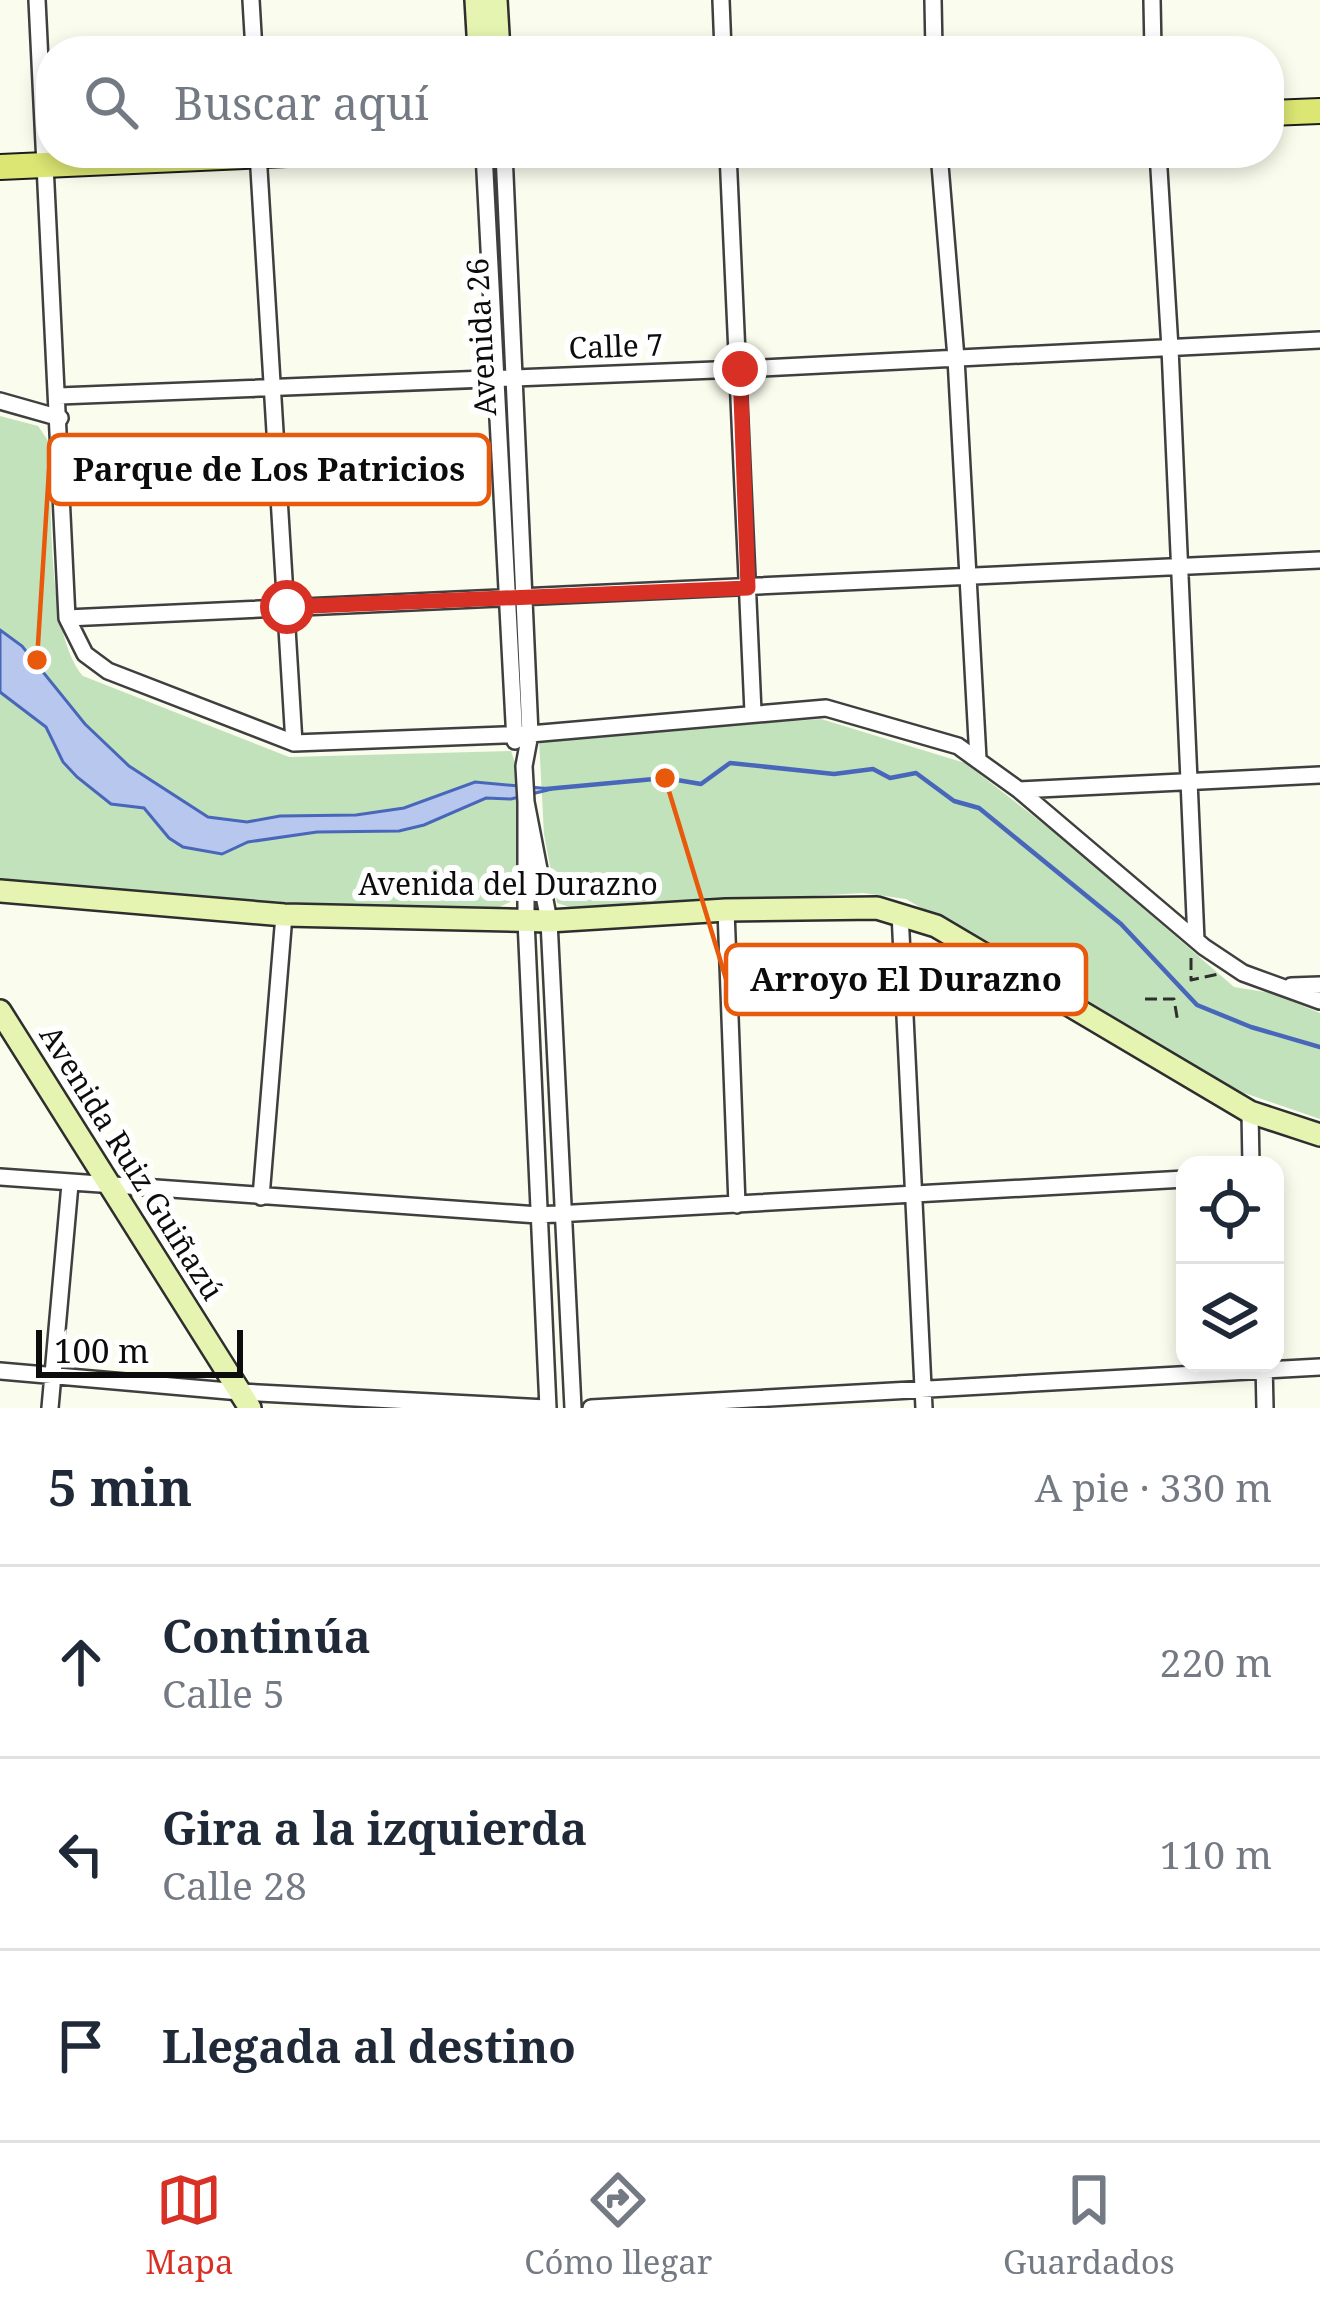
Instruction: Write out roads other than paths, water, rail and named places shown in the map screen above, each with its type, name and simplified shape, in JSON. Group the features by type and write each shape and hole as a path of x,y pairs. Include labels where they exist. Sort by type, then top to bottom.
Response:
{"main road":[{"path":"476,0 477,36"},
{"path":"496,0 498,36"},
{"path":"1284,112 1320,111"},
{"path":"0,167 36,165"},
{"name":"Avenida del Durazno","path":"0,891 284,915 549,921 726,910 877,908 936,926 1250,1112 1320,1135"},
{"name":"Avenida Ruiz Guiñazú","path":"0,1011 245,1400"}],"street":[{"path":"37,0 38,36"},
{"path":"251,0 253,36"},
{"path":"721,0 722,36"},
{"path":"933,0 934,36"},
{"path":"1152,0 1153,36"},
{"path":"43,168 59,397 67,618 75,640 94,662 127,680 295,743 521,735 826,708 958,746 1019,790 1197,941 1238,970 1320,1001"},
{"path":"259,168 295,743"},
{"name":"Avenida 26","path":"485,168 495,380 515,597"},
{"name":"Avenida 26","path":"505,168 514,379 515,597 526,802"},
{"path":"729,168 753,712"},
{"path":"940,168 956,358 978,759"},
{"path":"1159,168 1197,941"},
{"name":"Calle 7","path":"59,397 1320,340"},
{"path":"0,401 60,418"},
{"path":"67,618 1320,560"},
{"path":"1019,790 1320,775"},
{"path":"0,1372 245,1400 547,1408 526,920 526,802"},
{"path":"526,802 549,921 573,1408"},
{"path":"726,910 737,1205"},
{"path":"900,913 924,1408"},
{"path":"261,1197 284,915"},
{"path":"1282,987 1320,985"},
{"path":"1250,1112 1251,1156"},
{"path":"0,1177 538,1215 1176,1180"},
{"path":"50,1408 70,1184"},
{"path":"1284,1366 1320,1367"},
{"path":"591,1408 1179,1372"},
{"path":"1264,1372 1265,1408"}],"water":[{"path":"0,630 22,646 85,724 129,766 208,817 247,822 280,816 356,815 404,808 475,782 552,789 511,799 486,798 399,831 317,832 248,842 222,854 183,847 144,808 111,804 77,777 63,762 46,727 0,692"}],"waterway":[{"path":"546,789 665,778 701,784 730,763 834,774 873,769 890,778 916,773 954,801 979,808 1121,924 1197,1005 1320,1047"}],"place":[{"name":"Parque de Los Patricios","path":"37,660"},
{"name":"Arroyo El Durazno","path":"665,778"}]}
